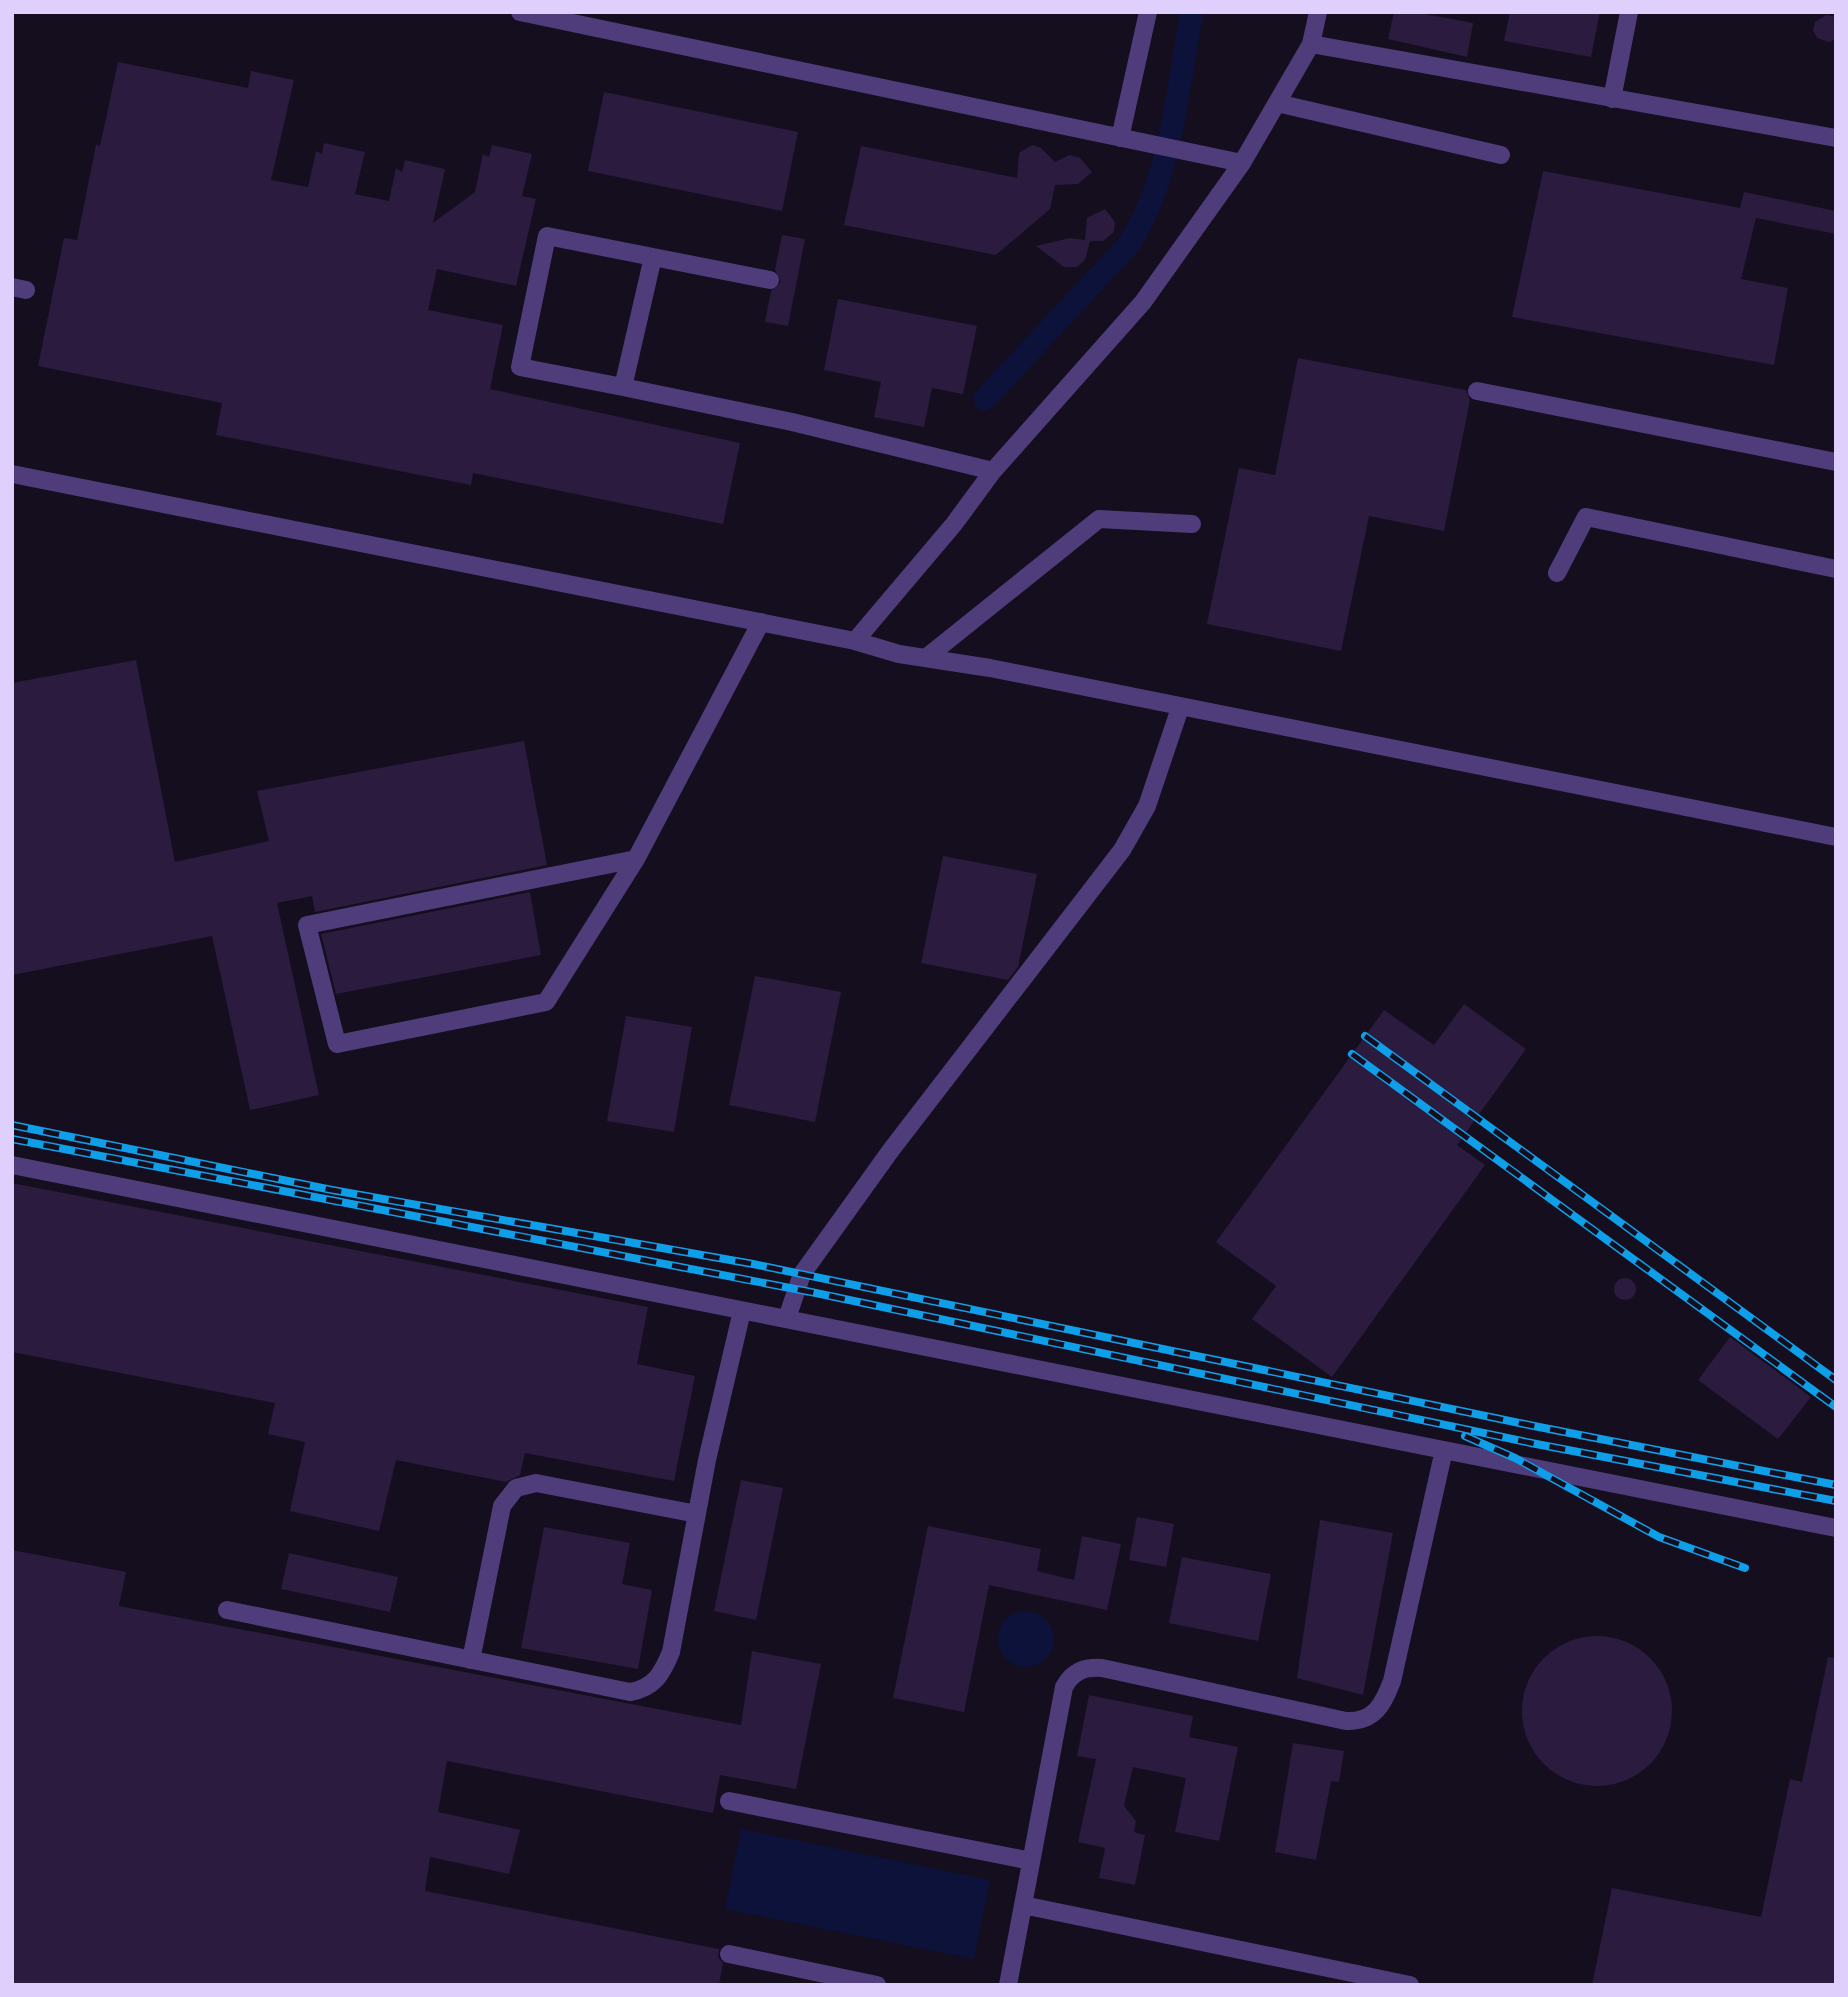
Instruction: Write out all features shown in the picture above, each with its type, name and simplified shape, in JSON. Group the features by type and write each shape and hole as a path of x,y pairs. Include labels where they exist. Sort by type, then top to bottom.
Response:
{"lane":[{"path":"520,12 1242,163"},
{"path":"1120,138 1148,12"},
{"path":"855,641 954,524 993,471 1143,302 1242,163 1311,44 1318,12"},
{"path":"1612,99 1629,12"},
{"path":"1311,44 1836,138"},
{"path":"1277,103 1501,155"},
{"path":"770,280 547,236 520,367 792,422 993,471"},
{"path":"623,387 653,257"},
{"path":"1477,391 1836,462"},
{"path":"12,474 855,641 899,654 927,657 1836,837"},
{"path":"1557,573 1586,517 1836,569"},
{"path":"927,657 1099,519 1192,524"},
{"path":"636,859 307,925 338,1044 546,1002 636,859 761,622"},
{"path":"787,1318 802,1274 891,1150 1122,850 1147,806 1180,708"},
{"path":"12,1165 1836,1528"},
{"path":"227,1610 630,1692 643,1689 656,1680 671,1652 697,1514 742,1311"},
{"path":"1008,1985 1064,1687 1078,1670 1102,1668 1346,1721 1362,1721 1376,1713 1392,1681 1444,1450"},
{"path":"471,1660 502,1506 516,1488 536,1483 697,1514"},
{"path":"729,1801 1031,1861"},
{"path":"1023,1905 1409,1985"},
{"path":"729,1954 877,1985"}],"shaded area":[{"path":"1021,1611 1031,1611 1046,1619 1052,1628 1052,1650 1046,1659 1031,1667 1021,1667 1003,1655 998,1644 998,1634 1010,1616"},
{"path":"741,1829 990,1880 974,1959 725,1909"}],"building":[{"path":"1394,12 1414,12 1473,23 1467,57 1388,39"},
{"path":"1510,12 1600,12 1591,57 1504,41"},
{"path":"1826,15 1836,17 1836,39 1829,42 1817,38 1813,30 1815,22"},
{"path":"118,62 248,88 251,71 294,80 271,180 308,187 316,151 322,154 324,143 365,152 355,194 389,201 396,168 402,172 405,160 445,169 433,223 475,192 483,154 489,157 492,145 532,154 522,196 536,199 516,286 437,269 428,310 503,325 490,389 740,443 723,524 473,473 471,485 216,435 222,403 38,366 64,238 77,240 96,145 100,146"},
{"path":"604,92 798,132 782,211 588,171"},
{"path":"1032,145 1041,148 1055,162 1070,155 1080,158 1092,172 1078,184 1055,185 1050,209 996,255 844,225 861,146 1017,178 1019,153"},
{"path":"1543,171 1740,208 1744,192 1836,211 1836,234 1756,218 1741,279 1788,288 1774,365 1512,317"},
{"path":"1105,209 1115,222 1114,232 1103,241 1090,241 1085,260 1077,267 1064,267 1036,246 1070,238 1085,240 1087,218"},
{"path":"782,235 805,239 788,326 765,322 771,291 781,282 775,270"},
{"path":"838,299 977,326 963,394 932,388 924,427 874,417 881,382 824,370"},
{"path":"1298,358 1466,390 1470,400 1444,531 1369,516 1341,651 1207,624 1239,468 1275,475"},
{"path":"136,660 175,862 269,841 257,791 524,741 547,865 315,912 312,896 277,903 319,1095 250,1110 212,936 12,975 12,683"},
{"path":"943,856 1037,874 1018,967 1008,980 921,963"},
{"path":"530,892 541,955 336,994 321,934"},
{"path":"755,976 841,992 815,1122 729,1105"},
{"path":"1464,1004 1526,1049 1457,1145 1485,1165 1332,1377 1252,1319 1276,1286 1216,1242 1384,1010 1434,1045"},
{"path":"626,1016 692,1027 674,1132 607,1121"},
{"path":"12,1183 648,1307 637,1364 695,1376 674,1481 525,1453 520,1475 506,1482 396,1460 379,1531 290,1511 305,1442 268,1434 275,1403 12,1352"},
{"path":"1625,1278 1633,1281 1636,1289 1633,1297 1625,1300 1617,1297 1614,1289 1617,1281"},
{"path":"1730,1337 1811,1397 1778,1439 1698,1380"},
{"path":"741,1480 783,1488 756,1620 714,1611"},
{"path":"1137,1517 1174,1524 1166,1567 1129,1560"},
{"path":"1320,1520 1393,1533 1363,1695 1297,1678"},
{"path":"928,1526 1041,1549 1037,1571 1074,1580 1082,1536 1121,1544 1107,1610 989,1585 964,1712 893,1698"},
{"path":"544,1527 630,1543 622,1584 652,1590 638,1669 521,1648"},
{"path":"12,1550 126,1572 119,1606 741,1725 752,1651 821,1664 796,1789 720,1775 713,1813 447,1761 438,1812 520,1830 509,1874 430,1857 425,1891 719,1949 718,1957 723,1963 719,1985 12,1985"},
{"path":"289,1553 398,1577 390,1612 281,1589"},
{"path":"1182,1557 1271,1574 1258,1641 1169,1623"},
{"path":"1597,1636 1626,1642 1650,1658 1666,1682 1672,1711 1666,1740 1650,1764 1626,1780 1597,1786 1568,1780 1544,1764 1528,1740 1522,1711 1528,1682 1544,1658 1568,1642"},
{"path":"1828,1657 1836,1658 1836,1985 1592,1985 1612,1888 1761,1917 1790,1779 1802,1782"},
{"path":"1089,1695 1193,1716 1189,1737 1238,1747 1219,1841 1175,1832 1186,1778 1133,1767 1124,1806 1136,1821 1134,1832 1145,1835 1135,1885 1099,1878 1105,1848 1078,1842 1096,1759 1077,1756"},
{"path":"1293,1743 1344,1751 1339,1782 1331,1781 1316,1860 1275,1852"}],"waterway":[{"path":"985,399 1129,244 1143,218 1164,162 1192,12"}],"railway":[{"path":"1365,1036 1836,1380"},
{"path":"1352,1054 1836,1407"},
{"path":"12,1125 332,1190 753,1264 1534,1426 1836,1485"},
{"path":"12,1139 811,1292 1531,1443 1836,1501"},
{"path":"1465,1436 1515,1458 1659,1537 1745,1568"}]}
